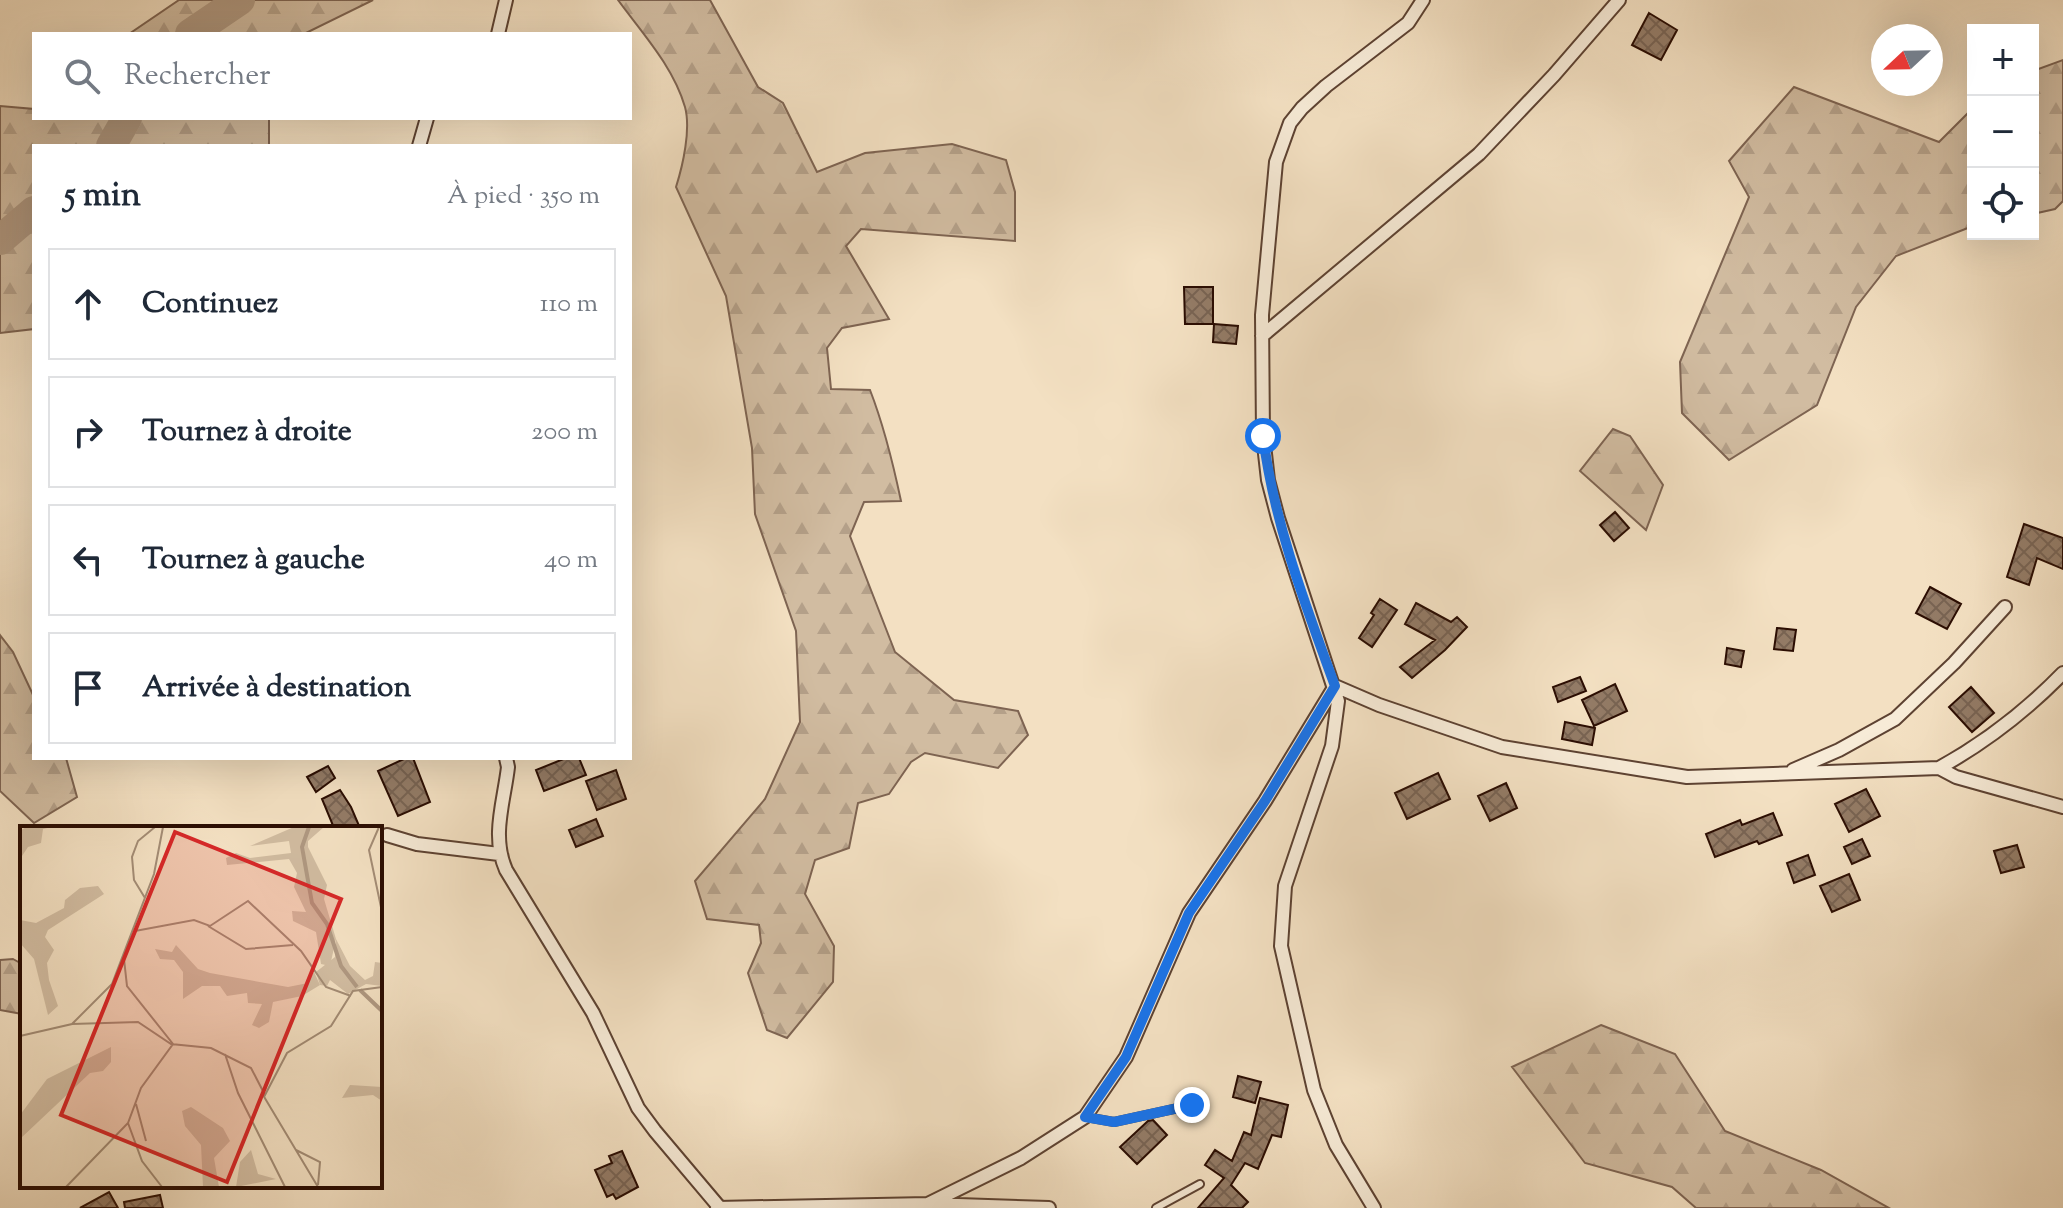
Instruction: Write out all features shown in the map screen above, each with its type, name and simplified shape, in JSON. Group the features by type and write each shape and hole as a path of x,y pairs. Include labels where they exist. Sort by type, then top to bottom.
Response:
{"street":[{"path":"498,32 506,0"},
{"path":"1374,1208 1336,1145 1319,1104 1281,946 1285,886 1336,730 1338,701 1268,480 1263,436 1263,295 1276,162 1290,123 1326,86 1408,23 1423,0"},
{"path":"1262,336 1479,154 1619,0"},
{"path":"420,144 426,120"},
{"path":"1786,773 1839,750 1895,719 1954,663 2005,607"},
{"path":"1335,686 1379,705 1502,747 1687,777 1939,768 1975,748 2015,719 2063,673"},
{"path":"928,1204 1021,1158 1085,1117 1126,1057 1189,913 1265,801 1335,686"},
{"path":"509,761 497,838 499,854 506,870 593,1013 638,1108 718,1208 928,1204 1049,1208"},
{"path":"1939,768 1956,777 2063,807"},
{"path":"387,835 417,844 499,854"}],"lane":[{"path":"1085,1117 1114,1122 1192,1105"},
{"path":"1156,1208 1200,1184"}],"green space":[{"path":"179,0 373,0 308,32 132,32"},
{"path":"618,0 710,0 758,87 783,103 817,172 865,153 952,144 1006,160 1015,192 1015,241 861,229 846,246 889,319 842,328 827,348 831,389 870,390 898,487 901,501 864,502 850,536 895,652 954,700 1018,711 1028,735 998,768 925,753 911,762 889,794 858,803 849,848 815,860 805,894 834,946 833,982 787,1038 767,1030 748,973 761,943 759,925 707,919 695,881 765,799 800,722 796,631 755,514 752,448 726,296 676,187 687,136 685,107 665,64"},
{"path":"2063,60 2063,201 2055,209 2039,213 2039,96 2039,69"},
{"path":"1794,87 1939,142 1967,114 1967,228 1896,256 1856,307 1817,405 1729,460 1682,413 1680,362 1749,197 1729,161"},
{"path":"0,106 32,109 32,120 269,120 269,144 32,144 32,329 0,333"},
{"path":"1613,429 1630,436 1663,485 1646,530 1580,471"},
{"path":"0,635 13,652 32,693 32,760 67,760 77,797 34,823 0,791"},
{"path":"13,959 20,963 20,1014 0,1010 0,960"},
{"path":"1601,1025 1675,1054 1725,1131 1821,1170 1889,1208 1696,1208 1672,1187 1585,1163 1512,1067"}],"building":[{"path":"1649,13 1677,30 1661,60 1632,45"},
{"path":"1184,287 1213,287 1213,324 1185,324"},
{"path":"1214,324 1238,326 1236,344 1213,342"},
{"path":"1615,512 1629,528 1614,541 1600,525"},
{"path":"2024,524 2063,538 2063,569 2037,558 2029,585 2007,577"},
{"path":"1930,587 1961,604 1947,629 1916,613"},
{"path":"1380,599 1397,610 1372,647 1359,638"},
{"path":"1416,603 1451,622 1457,617 1467,627 1412,678 1400,667 1435,640 1405,624"},
{"path":"1777,628 1796,630 1793,651 1774,649"},
{"path":"1727,648 1744,651 1741,667 1725,664"},
{"path":"1580,677 1586,691 1558,702 1553,687"},
{"path":"1615,684 1627,711 1594,726 1582,700"},
{"path":"1971,687 1994,713 1972,732 1949,707"},
{"path":"1565,722 1595,728 1592,745 1562,739"},
{"path":"402,760 414,760 430,802 398,816 378,771"},
{"path":"561,760 580,760 586,775 544,791 536,770"},
{"path":"328,766 335,778 316,792 307,777"},
{"path":"616,770 626,799 597,810 586,781"},
{"path":"1438,773 1450,799 1407,819 1395,793"},
{"path":"1506,783 1517,808 1490,821 1478,796"},
{"path":"1866,789 1880,816 1849,832 1835,804"},
{"path":"340,790 359,826 333,826 322,799"},
{"path":"1773,813 1782,835 1715,857 1706,834 1740,820 1742,825"},
{"path":"596,819 603,836 576,847 569,830"},
{"path":"1862,839 1870,856 1852,864 1844,847"},
{"path":"2017,845 2024,867 2001,873 1994,851"},
{"path":"1808,855 1815,875 1794,883 1787,863"},
{"path":"1849,874 1860,900 1832,912 1820,886"},
{"path":"1238,1076 1261,1082 1255,1103 1233,1097"},
{"path":"1260,1098 1288,1105 1281,1137 1272,1135 1258,1169 1245,1163 1231,1185 1248,1202 1242,1208 1198,1208 1224,1178 1205,1165 1215,1150 1232,1161 1244,1132 1251,1135"},
{"path":"1153,1120 1167,1135 1137,1164 1120,1147"},
{"path":"622,1151 638,1187 616,1199 613,1194 607,1197 595,1170 612,1163 609,1156"},
{"path":"109,1192 118,1208 80,1208"},
{"path":"160,1195 163,1208 125,1208 124,1202"}],"waterway":[{"path":"193,32 240,0"},
{"path":"112,144 126,120"},
{"path":"0,240 32,213"}],"route":[{"path":"1192,1105 1114,1122 1085,1117 1126,1057 1189,913 1265,801 1335,686 1278,518 1268,480 1263,436"}]}
